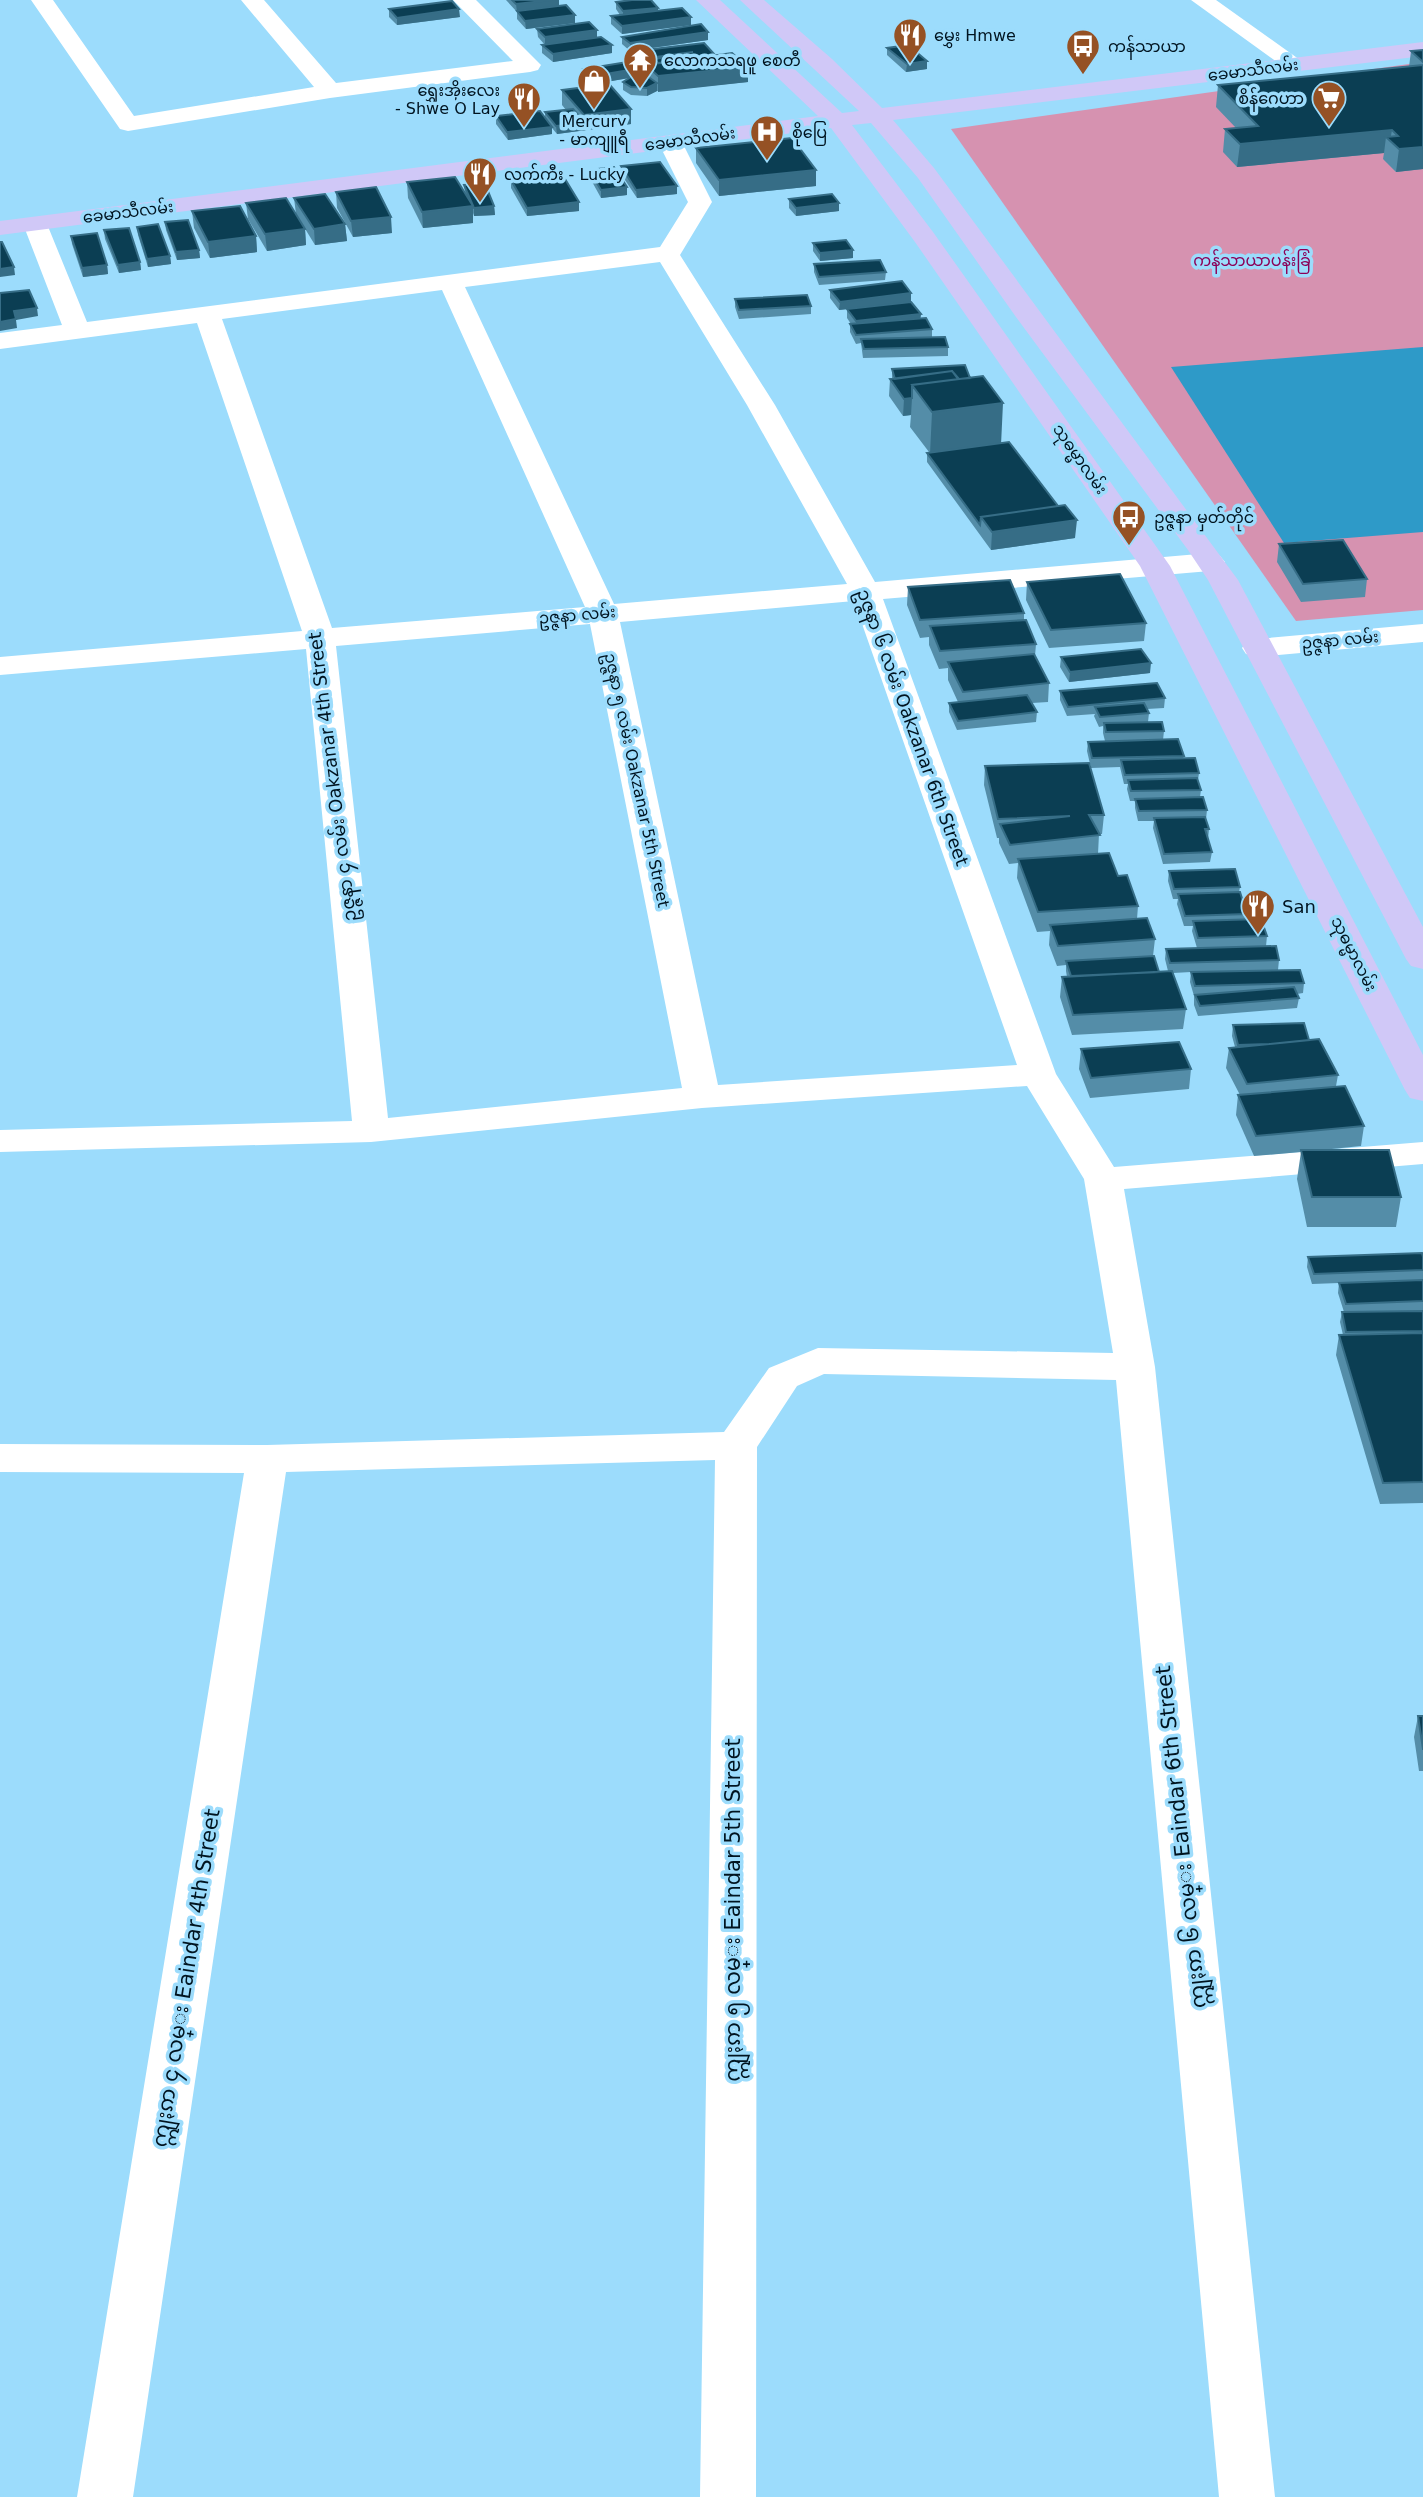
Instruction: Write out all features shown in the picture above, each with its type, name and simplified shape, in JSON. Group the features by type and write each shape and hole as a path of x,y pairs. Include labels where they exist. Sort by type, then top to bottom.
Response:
{"main road":[{"name":"သုဓမ္မာလမ်း","path":"707,0 838,122 882,178 1155,566 1423,1090"},
{"path":"751,0 824,64 878,117 932,151 1223,580 1423,960"},
{"name":"ခေမာသီလမ်း","path":"0,228 716,135 1423,49"},
{"path":"824,64 889,90 920,98 1041,97"},
{"path":"716,135 760,123 790,102 786,71"},
{"path":"932,151 1041,97"},
{"path":"716,135 790,137 851,155 882,178"}],"street":[{"path":"42,0 128,124 330,91 530,65 464,0"},
{"path":"252,0 330,91"},
{"path":"1202,0 1296,65"},
{"path":"0,341 656,254 668,255 700,202 670,142"},
{"path":"35,224 77,330"},
{"name":"ဥဇ္ဇနာ ၆ လမ်း Oakzanar 6th Street","path":"668,255 761,405 865,590 1038,1074 1103,1178"},
{"name":"ဥဇ္ဇနာ ၅ လမ်း Oakzanar 5th Street","path":"450,283 603,613 702,1097"},
{"name":"ဥဇ္ဇနာ ၄ လမ်း Oakzanar 4th Street","path":"207,314 320,638 371,1131"},
{"name":"ဥဇ္ဇနာ လမ်း","path":"0,666 1210,562"},
{"name":"ဥဇ္ဇနာ လမ်း","path":"1257,648 1423,633"},
{"path":"0,1140 371,1131 702,1097 1038,1074"},
{"path":"1103,1178 1423,1153"},
{"name":"ဣျႏၵာ ၆ လမ္း Eaindar 6th Street","path":"1103,1178 1135,1367 1247,2497"},
{"path":"0,1458 267,1459 736,1446 783,1377 818,1361 1135,1367"},
{"name":"ဣျႏၵာ ၅ လမ္း Eaindar 5th Street","path":"728,2497 736,1446"},
{"name":"ဣျႏၵာ ၄ လမ္း Eaindar 4th Street","path":"105,2497 267,1459"}],"green space":[{"name":"ကန်သာယာပန်းခြံ","path":"1423,62 1423,610 1296,621 951,129"}],"water":[{"path":"1423,347 1423,532 1284,543 1171,367"}],"building":[{"path":"512,0 552,0 516,4"},
{"path":"651,0 658,8 623,11 616,2"},
{"path":"452,1 459,9 397,18 389,9"},
{"path":"566,5 575,15 525,21 517,11"},
{"path":"682,8 691,17 622,26 611,16"},
{"path":"589,22 597,30 545,37 537,29"},
{"path":"701,24 708,32 630,43 622,37"},
{"path":"601,37 612,45 553,54 542,45"},
{"path":"704,43 715,55 658,63 655,59 693,52 648,58 637,51"},
{"path":"908,45 927,61 907,64 887,48"},
{"path":"1423,50 1423,62 1411,51"},
{"path":"732,53 748,67 658,76 646,65"},
{"path":"627,62 635,69 600,75 585,69"},
{"name":"စိန်ဂေဟာ","path":"1423,65 1423,147 1399,149 1386,137 1398,136 1392,130 1240,144 1225,129 1258,126 1218,85"},
{"path":"647,76 657,83 647,88 631,87 623,82 631,77"},
{"path":"609,84 631,109 584,115 562,90"},
{"path":"573,109 585,123 556,126 545,112"},
{"path":"540,111 552,127 507,132 496,116"},
{"path":"792,138 816,170 719,180 696,148"},
{"path":"660,162 677,186 636,190 621,166"},
{"path":"614,167 627,187 601,190 589,170"},
{"path":"562,174 579,202 527,208 511,180"},
{"path":"455,177 473,206 422,212 407,182"},
{"path":"485,184 494,206 474,208 464,185"},
{"path":"376,187 391,217 351,221 336,192"},
{"path":"325,194 345,224 314,229 294,198"},
{"path":"832,194 839,203 796,208 789,199"},
{"path":"286,198 305,229 265,234 246,203"},
{"path":"240,206 256,236 208,242 192,211"},
{"path":"188,220 199,250 176,252 165,222"},
{"path":"158,224 170,256 147,259 137,227"},
{"path":"129,228 140,262 118,265 104,230"},
{"path":"97,233 107,265 82,268 71,236"},
{"path":"846,240 853,250 820,253 813,243"},
{"path":"2,242 14,267 0,269"},
{"path":"880,260 886,272 819,277 814,264"},
{"path":"902,281 911,293 840,302 830,290"},
{"path":"29,290 37,308 14,311 16,319 0,322 0,293"},
{"path":"807,295 811,306 739,310 735,299"},
{"path":"911,302 921,314 856,321 847,309"},
{"path":"926,318 932,329 856,335 850,324"},
{"path":"945,337 948,347 864,349 861,339"},
{"path":"965,365 970,378 958,379 952,371 895,379 892,369"},
{"path":"952,371 959,379 912,385 912,398 904,399 890,379"},
{"path":"983,376 1003,403 932,412 912,385"},
{"path":"1009,442 1058,506 981,517 980,525 927,453"},
{"path":"1065,505 1077,520 992,532 981,517"},
{"path":"1343,540 1367,579 1303,584 1279,544"},
{"path":"1120,574 1146,623 1051,630 1027,582"},
{"path":"1010,580 1024,613 920,620 908,587"},
{"path":"1026,620 1036,644 940,651 930,626"},
{"path":"1141,649 1151,663 1070,672 1061,657"},
{"path":"1034,654 1049,683 963,692 948,662"},
{"path":"1157,683 1165,698 1068,707 1060,691"},
{"path":"1027,695 1037,712 958,721 949,703"},
{"path":"1144,703 1149,713 1100,717 1095,707"},
{"path":"1162,722 1164,731 1106,732 1104,723"},
{"path":"1178,739 1184,756 1092,758 1088,742"},
{"path":"1195,758 1199,773 1125,775 1121,760"},
{"path":"1089,763 1104,815 1089,815 1100,835 1010,845 1000,824 1070,816 998,819 985,766"},
{"path":"1197,778 1201,790 1131,791 1128,780"},
{"path":"1203,797 1207,810 1139,811 1135,799"},
{"path":"1205,817 1209,829 1205,829 1212,852 1164,854 1154,818"},
{"path":"1109,853 1118,876 1127,875 1138,906 1038,912 1018,859"},
{"path":"1235,869 1240,887 1174,889 1169,871"},
{"path":"1240,892 1247,914 1185,916 1178,894"},
{"path":"1147,918 1155,939 1058,946 1050,925"},
{"path":"1261,919 1267,936 1198,938 1193,921"},
{"path":"1276,946 1279,960 1170,963 1166,949"},
{"path":"1154,956 1159,972 1071,976 1066,961"},
{"path":"1300,970 1304,983 1195,986 1191,972"},
{"path":"1172,971 1186,1009 1073,1015 1062,977"},
{"path":"1294,987 1299,998 1200,1006 1195,995"},
{"path":"1304,1023 1309,1040 1238,1045 1233,1025"},
{"path":"1319,1039 1338,1075 1247,1084 1229,1048"},
{"path":"1179,1042 1191,1069 1091,1078 1081,1049"},
{"path":"1345,1086 1364,1126 1256,1136 1238,1095"},
{"path":"1301,1150 1389,1150 1401,1197 1312,1197"},
{"path":"1422,1253 1423,1270 1314,1274 1308,1257"},
{"path":"1423,1280 1423,1301 1346,1304 1339,1283"},
{"path":"1423,1311 1423,1331 1346,1332 1342,1312"},
{"path":"1423,1333 1423,1482 1383,1483 1339,1335"},
{"path":"1418,1716 1423,1716 1423,1749"}],"place":[{"name":"မွှေး Hmwe","path":"910,65"},
{"name":"ကန်သာယာ","path":"1083,76"},
{"name":"လောကသရဖူ စေတီ","path":"640,90"},
{"name":"Mercury - မာကျူရီ","path":"594,111"},
{"name":"စိန်ဂေဟာ","path":"1329,128"},
{"name":"ရွှေးအိုးလေး - Shwe O Lay","path":"524,129"},
{"name":"စိုပြေ","path":"767,162"},
{"name":"လက်ကီး - Lucky","path":"480,204"},
{"name":"ဥဇ္ဇနာ မှတ်တိုင်","path":"1129,547"},
{"name":"San","path":"1258,936"}]}
